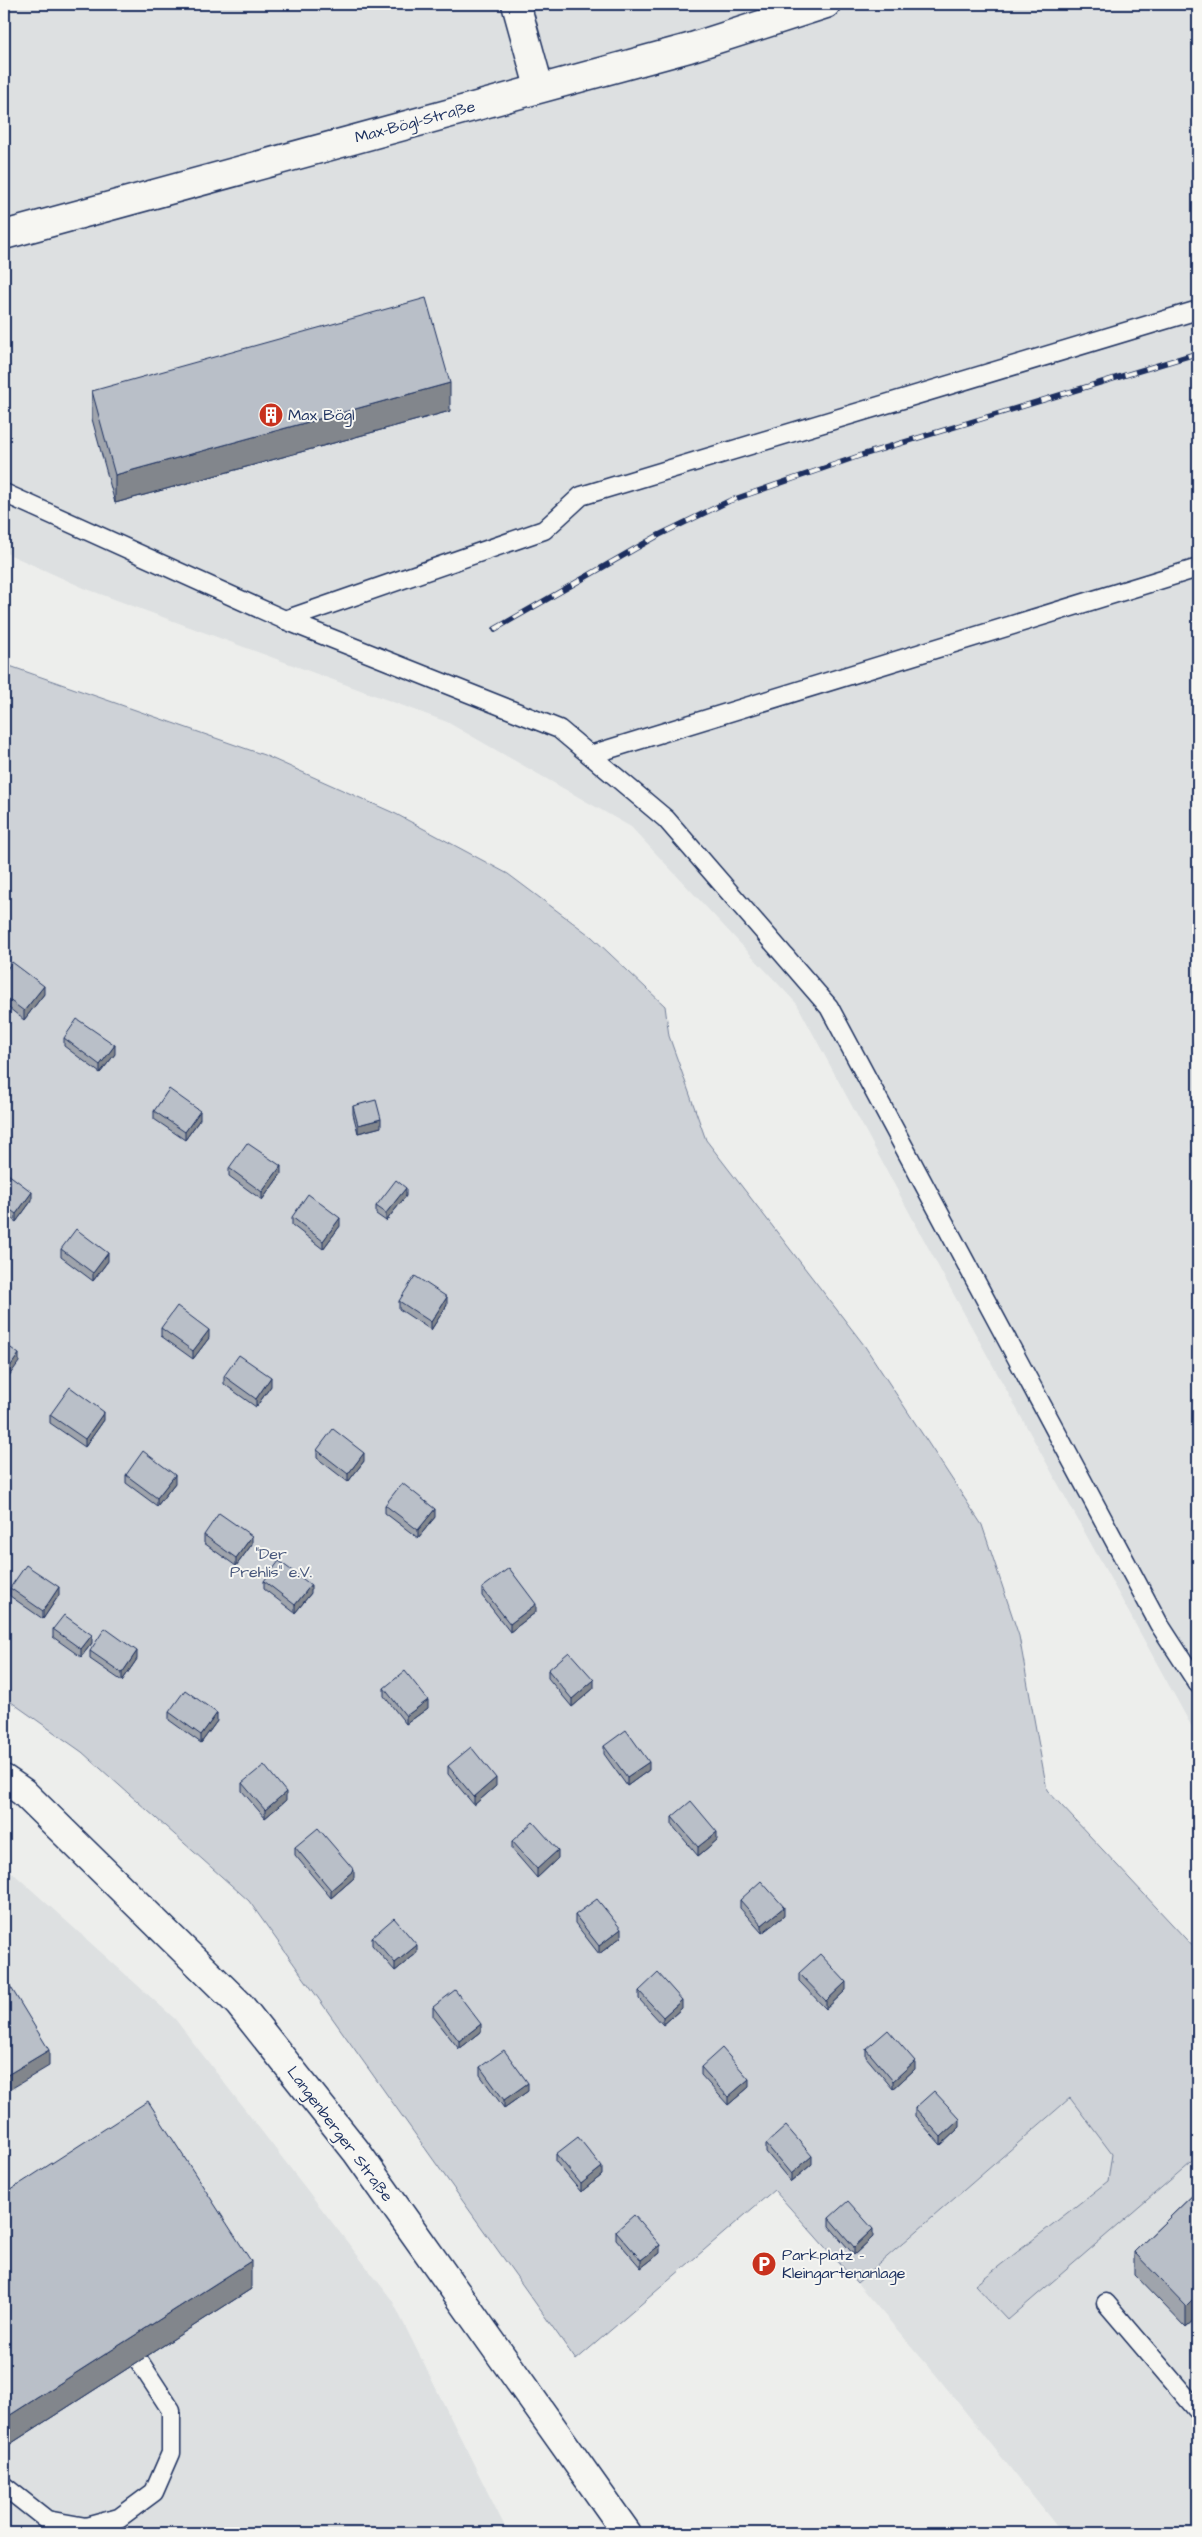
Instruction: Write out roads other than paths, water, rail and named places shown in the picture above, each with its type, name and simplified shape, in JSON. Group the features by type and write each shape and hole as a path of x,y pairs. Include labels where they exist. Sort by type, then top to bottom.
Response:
{"main road":[{"path":"516,4 539,87"},
{"name":"Max-Bögl-Straße","path":"4,235 539,87 689,48 826,4"},
{"name":"Langenberger Straße","path":"4,1779 23,1792 239,2004 356,2151 627,2533"}],"lane":[{"path":"285,620 544,530 581,496 1198,310"},
{"path":"4,493 285,620 559,729 666,819 829,1007 1159,1624 1198,1684"},
{"path":"590,755 1198,568"},
{"path":"1106,2303 1198,2411"},
{"path":"4,2486 48,2520 86,2527 119,2518 154,2492 171,2453 171,2410 117,2327"}],"railway":[{"path":"495,629 659,535 729,501 862,455 1198,353"}],"place":[{"name":"Max Bögl","path":"271,415"},
{"name":"Parkplatz - Kleingartenanlage","path":"764,2264"}],"park label":[{"name":"\"Der Prehlis\" e.V.","path":"271,1563"}]}
